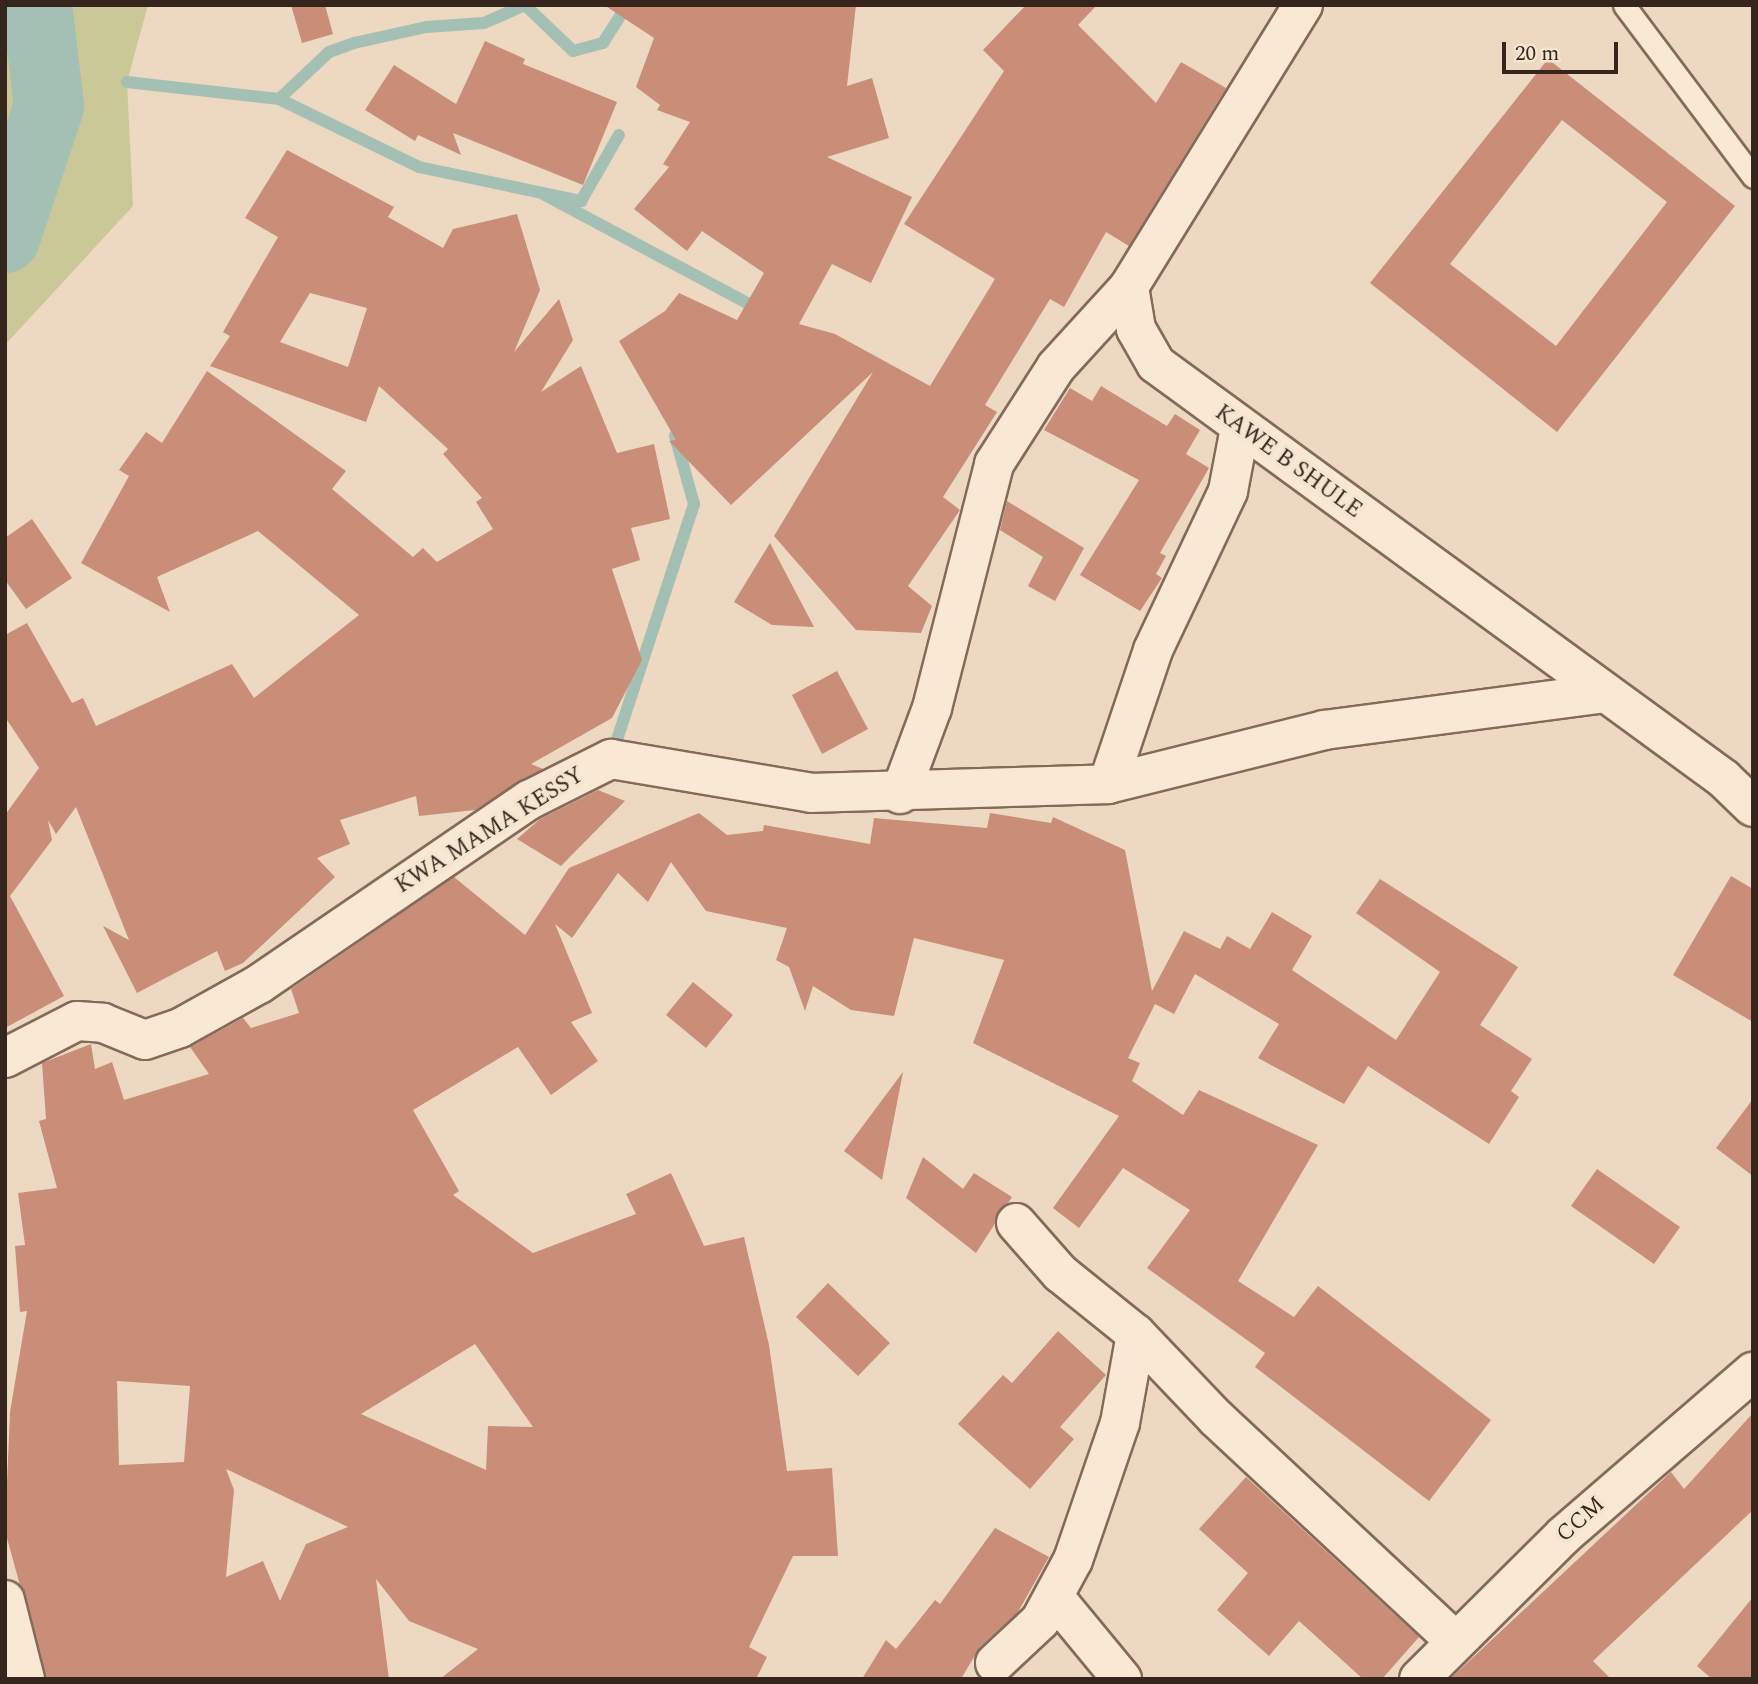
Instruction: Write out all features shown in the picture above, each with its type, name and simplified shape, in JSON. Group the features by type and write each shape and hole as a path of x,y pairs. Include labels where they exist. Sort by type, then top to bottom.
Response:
{"street":[{"path":"900,794 932,708 994,464 1056,367 1129,287 1303,5"},
{"name":"KAWE B SHULE","path":"1129,287 1136,329 1156,364 1240,428 1724,779 1753,807"},
{"path":"1108,784 1153,650 1228,491 1240,428"},
{"name":"KWA MAMA KESSY","path":"5,1058 77,1021 103,1023 145,1040 180,1028 259,984 529,800 611,759 811,793 900,794 1108,784 1324,730 1605,693"},
{"path":"1016,1223 1060,1273 1136,1334 1225,1427 1454,1640"},
{"path":"995,1663 1056,1600 1120,1423 1136,1334"},
{"name":"CCM","path":"1419,1679 1454,1640 1753,1372"},
{"path":"5,1600 24,1679"},
{"path":"1056,1600 1122,1679"}],"lane":[{"path":"1624,5 1753,177"}],"shaded area":[{"path":"5,5 148,5 127,82 133,206 5,345"}],"building":[{"path":"291,5 325,5 333,34 302,43"},
{"path":"604,5 856,5 847,86 872,78 889,138 827,157 912,197 871,283 832,264 799,324 835,334 930,386 995,279 904,224 1004,71 983,50 1026,5 1097,5 1078,25 1156,103 1181,62 1226,88 1129,246 1106,232 1064,307 1050,299 985,405 997,412 943,497 960,510 908,586 932,606 921,633 856,630 774,536 873,372 731,505 669,441 676,440 619,341 665,311 679,293 737,320 764,273 702,231 687,251 634,209 669,167 663,164 690,122 657,110 660,105 636,87 654,38"},
{"path":"485,41 525,59 523,64 617,102 583,185 453,133 461,155 418,135 415,141 365,110 394,65 456,104"},
{"path":"1548,59 1735,206 1557,432 1370,283","holes":["1562,120 1667,202 1556,346 1450,264"]},
{"path":"287,150 394,207 388,217 443,248 453,229 517,214 540,290 514,352 559,299 573,340 541,392 581,366 617,453 654,444 670,519 631,528 640,560 612,569 642,660 612,718 531,764 543,769 475,810 419,816 416,796 340,820 350,844 317,858 335,877 243,963 225,971 217,951 137,993 103,926 129,940 76,807 56,834 48,820 52,840 10,896 64,996 5,1028 5,815 39,768 5,717 5,635 27,623 72,703 83,698 96,726 232,664 254,698 359,615 258,531 157,577 170,612 81,563 129,476 119,470 146,432 162,443 207,371 346,471 332,489 413,557 423,548 437,562 493,529 476,502 482,498 443,454 448,449 379,386 366,422 210,366 230,336 223,332 278,237 245,218","holes":["310,293 367,308 348,367 280,342"]},
{"path":"1101,386 1167,426 1175,414 1200,430 1186,454 1209,468 1160,553 1166,556 1156,574 1162,578 1140,611 1080,575 1139,480 1044,430 1070,388 1092,401"},
{"path":"1007,501 1084,548 1055,601 1028,586 1043,557 1000,530"},
{"path":"32,519 72,578 26,609 5,580 5,538"},
{"path":"770,543 814,627 772,625 734,602"},
{"path":"837,671 868,729 822,754 792,695"},
{"path":"598,790 625,801 561,866 517,839 540,819"},
{"path":"699,813 727,835 763,831 764,825 870,844 874,818 987,828 990,813 1051,823 1053,817 1125,850 1152,991 1184,931 1220,949 1227,936 1250,949 1272,912 1312,936 1292,970 1396,1040 1440,972 1356,913 1380,879 1518,967 1480,1025 1532,1059 1511,1091 1519,1097 1489,1144 1368,1066 1344,1104 1258,1058 1279,1024 1195,974 1174,1014 1155,1004 1128,1058 1140,1063 1132,1081 1183,1115 1199,1090 1318,1145 1238,1281 1294,1317 1318,1286 1491,1420 1429,1501 1255,1367 1265,1353 1147,1268 1190,1210 1123,1168 1079,1228 1053,1208 1119,1116 973,1043 1004,960 914,938 894,1016 851,1010 813,986 805,1011 789,967 776,960 787,928 706,911 671,862 648,902 618,873 572,938 555,924 592,1013 571,1022 598,1061 551,1095 518,1047 413,1110 459,1191 453,1195 533,1253 636,1214 626,1194 671,1173 704,1246 744,1237 769,1345 787,1471 832,1468 838,1556 793,1556 749,1647 767,1657 756,1679 440,1679 478,1649 409,1621 376,1579 389,1679 46,1679 5,1531 10,1412 27,1311 20,1312 15,1246 25,1245 18,1193 57,1188 39,1121 46,1119 42,1063 91,1044 95,1069 112,1062 124,1100 209,1074 190,1047 243,1018 251,1028 299,1013 291,989 454,877 525,935 569,868","holes":["475,1344 533,1427 488,1426 486,1470 361,1414","117,1381 190,1386 184,1462 119,1465","226,1469 348,1527 306,1544 280,1601 263,1561 226,1577 234,1490"]},
{"path":"1731,876 1753,889 1753,1022 1673,975"},
{"path":"693,982 733,1015 706,1048 666,1015"},
{"path":"903,1072 890,1139 882,1180 844,1151"},
{"path":"1753,1099 1753,1176 1716,1148"},
{"path":"923,1157 963,1189 974,1173 1012,1197 976,1253 906,1198"},
{"path":"1597,1169 1680,1227 1654,1264 1571,1206"},
{"path":"828,1283 890,1343 858,1376 796,1317"},
{"path":"1058,1331 1106,1375 1060,1427 1074,1439 1030,1489 958,1424 1003,1375 1012,1383"},
{"path":"1753,1413 1753,1510 1593,1661 1611,1679 1450,1679 1671,1472 1684,1489"},
{"path":"1246,1477 1419,1637 1382,1679 1363,1679 1299,1621 1269,1656 1217,1610 1248,1573 1199,1529"},
{"path":"995,1528 1049,1557 1018,1612 980,1647 961,1679 862,1679 886,1640 896,1649 935,1600 940,1604"},
{"path":"1753,1597 1753,1679 1712,1679 1697,1666"}],"waterway":[{"path":"5,238 49,106 37,5"},
{"path":"127,82 279,99 329,52 354,43 426,27 484,23 525,5 573,51 603,43 627,5"},
{"path":"279,99 419,167 581,201 619,135"},
{"path":"543,194 760,310"},
{"path":"612,755 694,504 675,436"}]}
